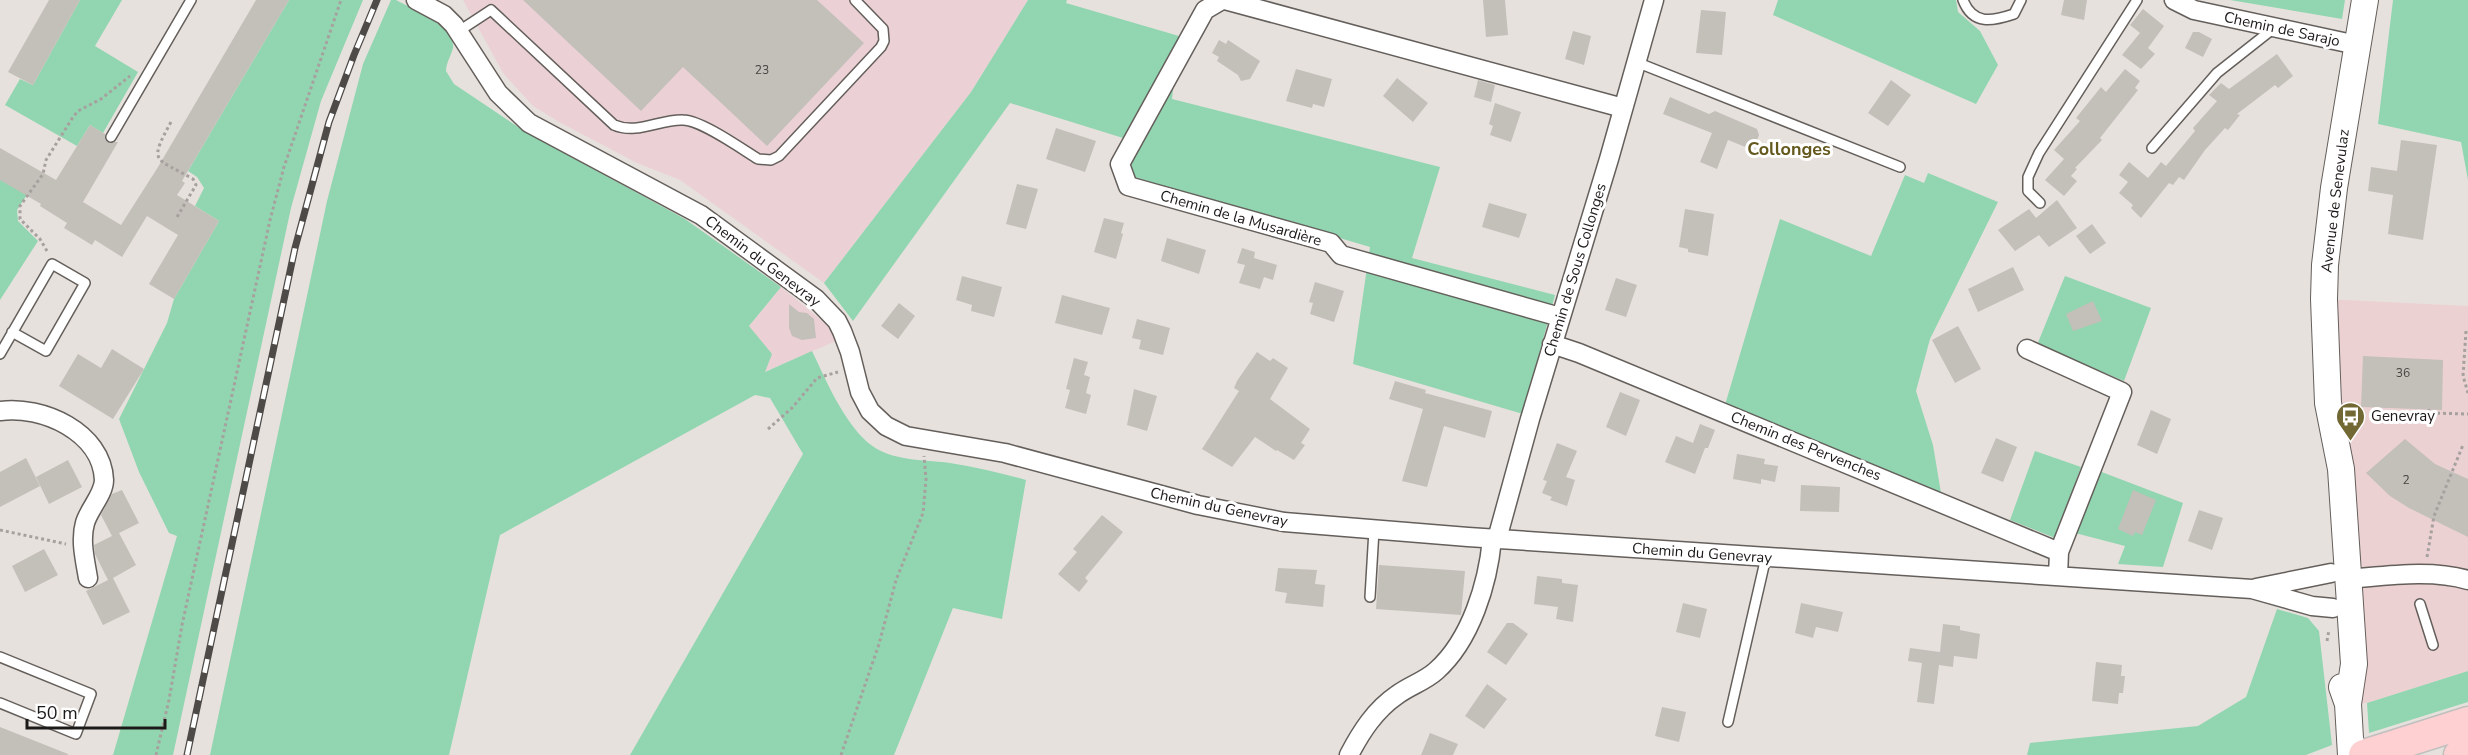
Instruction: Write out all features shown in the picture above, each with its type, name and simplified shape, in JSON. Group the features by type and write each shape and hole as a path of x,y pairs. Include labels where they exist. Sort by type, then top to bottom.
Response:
{"highway":[{"path":"2364,755 2468,722"},
{"path":"2459,755 2468,752"}],"main road":[{"name":"Avenue de Senevulaz","path":"2351,755 2348,704 2338,675 2342,607 2339,576 2341,469 2328,403 2324,328 2325,265 2339,156 2365,0"}],"street":[{"name":"Chemin du Genevray","path":"416,0 444,15 459,31 498,93 529,123 694,211 804,290 837,321 847,340 864,402 877,419 896,431 921,439 1005,453 1236,514 1284,522 1495,539 2252,589 2312,606 2342,607"},
{"name":"Chemin de la Musardière","path":"1560,317 1341,255 1331,243 1128,186 1120,164 1205,10 1224,0 1623,108"},
{"name":"Chemin de Sous Collonges","path":"1348,755 1365,728 1386,704 1435,672 1453,651 1481,598 1495,539 1609,159 1654,0"},
{"name":"Chemin de Sarajo","path":"2174,0 2194,10 2357,45"},
{"name":"Chemin des Pervenches","path":"1552,344 1767,430 2059,552"},
{"path":"2027,349 2122,392 2059,552 2058,576"},
{"path":"0,411 9,410 52,418 75,430 94,450 101,466 104,483 85,523 83,548 88,578"},
{"name":"Chemin du Genevray","path":"2252,589 2339,576 2433,575 2468,580"}],"lane":[{"path":"111,137 191,0"},
{"path":"459,31 491,10 496,0"},
{"path":"491,10 614,125 632,129 675,120 690,120 758,159 766,161 779,156 881,47 884,41 883,29 855,0"},
{"path":"1963,0 1975,17 1992,22 2014,14 2021,0"},
{"path":"2040,203 2028,191 2028,177 2039,153 2138,0"},
{"path":"2152,148 2217,73 2274,28"},
{"path":"1636,62 1900,167"},
{"path":"0,354 12,332 52,264 85,283 46,351 12,332"},
{"path":"1370,597 1374,530"},
{"path":"1728,722 1766,557"},
{"path":"2420,604 2433,645"},
{"path":"0,657 91,694 76,734 0,703"}],"path":[{"path":"156,755 270,220 284,167 341,0"},
{"path":"40,239 20,219 20,206 43,174 46,160 60,135 78,111 100,99 136,71"},
{"path":"171,122 156,148 156,154 160,160 193,179 196,185 177,217"},
{"path":"2466,331 2463,376 2468,393"},
{"path":"768,429 792,408 817,378 854,370"},
{"path":"2429,409 2429,414 2468,414"},
{"path":"841,755 879,644 896,580 923,513 926,479 921,439"},
{"path":"2426,567 2434,516 2463,445"},
{"path":"0,530 83,548"}],"shaded area":[{"path":"463,0 1028,0 971,92 824,283 680,180 637,163 533,106 503,73"},
{"path":"781,287 826,324 836,341 764,372 749,326"},
{"path":"2324,299 2468,306 2468,671 2367,703 2348,704"}],"green space":[{"path":"80,0 122,0 95,46 138,72 103,133 90,125 77,146 5,105 20,79 33,85"},
{"path":"289,0 363,0 321,101 291,208 173,755 113,755 177,536 169,533 139,472 119,419 167,323 174,299 219,221 195,206 204,188 197,177 188,171"},
{"path":"391,0 396,0 422,13 448,32 453,48 446,71 454,84 524,131 685,219 781,287 749,326 772,354 765,372 812,351 840,408 855,429 872,446 904,458 988,470 1026,480 1002,619 953,608 894,755 630,755 803,454 770,398 755,395 500,535 449,755 210,755 327,201 363,64"},
{"path":"1028,0 1067,0 1066,3 1179,36 1172,99 1440,167 1412,258 1555,295 1523,414 1353,364 1370,247 1134,177 1123,138 1010,103 853,321 824,283 971,92"},
{"path":"1778,0 1956,0 1958,12 1980,31 1998,65 1976,104 1773,15"},
{"path":"2230,0 2345,0 2342,19"},
{"path":"2393,0 2468,0 2468,180 2461,142 2378,124"},
{"path":"1928,173 1998,202 1930,339 1916,391 1933,445 1941,493 1725,405 1780,219 1871,256 1905,175 1924,183"},
{"path":"38,178 17,210 18,221 38,241 0,300 0,180"},
{"path":"2065,276 2151,308 2124,381 2037,345"},
{"path":"2035,451 2081,467 2055,538 2010,520"},
{"path":"2099,471 2183,503 2163,567 2118,564 2125,546 2075,533"},
{"path":"2277,609 2308,618 2319,631 2332,745 2306,755 2027,755 2030,743 2198,726 2246,697"},
{"path":"2468,671 2468,702 2369,733 2367,703"}],"building":[{"path":"49,0 80,0 33,85 8,72"},
{"path":"256,0 289,0 182,181 185,183 177,195 219,221 174,299 149,284 178,235 147,216 122,257 95,240 92,245 64,228 67,223 40,206 41,204 0,180 0,148 56,180 90,125 105,134 107,142 118,142 83,202 121,225 158,167"},
{"path":"523,0 817,0 864,43 767,146 683,67 641,111"},
{"path":"1483,0 1505,0 1508,35 1486,37"},
{"path":"2064,0 2087,0 2084,20 2061,15"},
{"path":"2143,9 2164,26 2148,48 2155,54 2141,69 2122,55 2140,33 2130,25"},
{"path":"1701,10 1726,12 1722,55 1696,53"},
{"path":"1573,31 1591,36 1584,65 1565,59"},
{"path":"2193,32 2199,32 2212,39 2203,57 2185,48"},
{"path":"1219,40 1226,44 1228,40 1260,61 1250,79 1241,81 1238,75 1217,61 1219,57 1212,53"},
{"path":"2277,54 2293,76 2278,88 2275,85 2237,114 2240,115 2228,130 2225,128 2205,150 2184,180 2179,177 2173,185 2169,183 2141,218 2131,208 2133,205 2119,193 2128,182 2119,175 2129,162 2148,178 2161,162 2166,166 2195,131 2193,128 2217,101 2209,95 2221,83 2229,89"},
{"path":"1296,69 1332,79 1324,107 1313,104 1312,108 1286,101"},
{"path":"2125,69 2140,81 2135,88 2138,90 2100,138 2102,140 2075,168 2077,169 2071,176 2077,181 2064,196 2045,180 2064,159 2054,150 2080,121 2076,118 2101,87 2106,92"},
{"path":"1397,78 1428,103 1413,122 1383,96"},
{"path":"1478,80 1495,85 1491,102 1474,97"},
{"path":"1891,80 1911,95 1888,126 1868,113"},
{"path":"1670,97 1709,114 1715,111 1757,129 1759,135 1755,146 1748,148 1728,140 1717,169 1700,162 1712,133 1663,114"},
{"path":"1495,103 1521,112 1511,142 1490,135 1493,126 1489,124"},
{"path":"1056,128 1096,141 1085,172 1046,159"},
{"path":"2401,140 2437,145 2423,240 2388,234 2393,195 2368,191 2371,167 2397,171"},
{"path":"1017,184 1038,189 1026,229 1006,224"},
{"path":"2057,200 2077,228 2049,247 2039,235 2015,251 1998,230 2029,209 2036,218"},
{"path":"1489,203 1527,214 1519,238 1482,227"},
{"path":"1685,209 1714,214 1708,256 1688,252 1688,249 1679,247"},
{"path":"1104,218 1124,223 1116,259 1094,252"},
{"path":"2092,224 2106,243 2090,254 2076,236"},
{"path":"1167,238 1206,250 1199,274 1161,261"},
{"path":"1242,248 1255,252 1254,258 1277,265 1273,280 1264,277 1260,289 1239,283 1245,265 1237,263"},
{"path":"2013,267 2024,290 1978,312 1968,289"},
{"path":"962,276 1002,287 994,317 971,311 972,305 956,300"},
{"path":"1616,278 1637,285 1626,317 1605,310"},
{"path":"1315,282 1344,291 1334,322 1310,314 1313,303 1309,302"},
{"path":"1062,295 1110,308 1102,335 1055,323"},
{"path":"2093,301 2102,321 2073,331 2066,314"},
{"path":"899,303 915,316 898,339 881,326"},
{"path":"789,304 814,319 816,338 802,340 792,336 789,328"},
{"path":"1137,319 1170,328 1163,355 1139,349 1141,340 1132,338"},
{"path":"1958,326 1981,369 1955,383 1932,340"},
{"path":"112,349 144,369 113,419 59,386 78,354 101,368"},
{"path":"1257,352 1270,361 1273,358 1288,368 1270,399 1310,429 1301,443 1305,445 1294,460 1255,437 1232,467 1202,449 1239,391 1234,388 1237,381"},
{"path":"2363,356 2443,360 2442,410 2361,407"},
{"path":"1074,358 1088,362 1084,375 1090,377 1086,393 1091,395 1086,414 1065,408 1070,390 1066,389"},
{"path":"1395,381 1426,390 1425,393 1492,411 1485,438 1444,426 1427,487 1402,481 1423,409 1389,399"},
{"path":"1134,389 1157,396 1147,431 1127,425"},
{"path":"1620,392 1640,400 1626,436 1606,427"},
{"path":"2151,410 2171,419 2157,454 2137,445"},
{"path":"1700,424 1715,430 1695,474 1665,462 1676,436 1693,443"},
{"path":"1996,438 2017,447 2003,482 1981,473"},
{"path":"2405,439 2435,464 2468,479 2468,537 2409,508 2390,496 2366,473"},
{"path":"1557,443 1577,451 1566,477 1575,480 1567,506 1550,500 1552,497 1542,493 1547,481 1543,480"},
{"path":"1737,454 1765,459 1764,464 1778,466 1775,482 1761,479 1761,484 1733,479"},
{"path":"26,458 40,486 0,507 0,472"},
{"path":"68,460 82,487 49,504 36,477"},
{"path":"1801,485 1840,487 1839,512 1800,511"},
{"path":"122,490 139,523 119,533 136,565 113,578 130,612 103,625 86,591 108,580 95,554 94,545 112,536 101,515 112,494"},
{"path":"2133,490 2156,500 2142,535 2135,532 2133,536 2118,529"},
{"path":"2199,510 2223,518 2212,550 2188,541"},
{"path":"1102,515 1123,532 1085,578 1088,581 1079,592 1058,574 1077,552 1073,549"},
{"path":"44,549 58,575 25,592 12,566"},
{"path":"1379,565 1465,571 1461,615 1376,609"},
{"path":"1278,568 1317,570 1315,584 1325,585 1323,607 1285,603 1287,593 1275,591"},
{"path":"1537,576 1562,579 1562,583 1578,585 1573,622 1556,619 1558,607 1534,604"},
{"path":"1683,603 1707,609 1700,638 1676,632"},
{"path":"1801,603 1843,612 1838,632 1816,627 1813,638 1795,633"},
{"path":"1507,623 1513,623 1528,634 1506,665 1487,652"},
{"path":"1943,624 1960,626 1960,630 1980,634 1977,659 1954,656 1953,667 1939,665 1934,704 1917,702 1922,663 1908,661 1910,648 1940,652"},
{"path":"2096,662 2122,665 2121,676 2125,676 2123,693 2119,693 2118,704 2092,701"},
{"path":"1487,684 1507,699 1484,729 1465,716"},
{"path":"1662,707 1686,712 1679,742 1655,736"},
{"path":"0,727 68,754 68,755 0,755"},
{"path":"1430,733 1458,744 1453,755 1421,755"}],"railway":[{"path":"187,755 295,248 329,122 377,0"}],"place":[{"name":"Genevray","path":"2350,442"}],"district":[{"name":"Collonges","path":"1789,149"}]}
